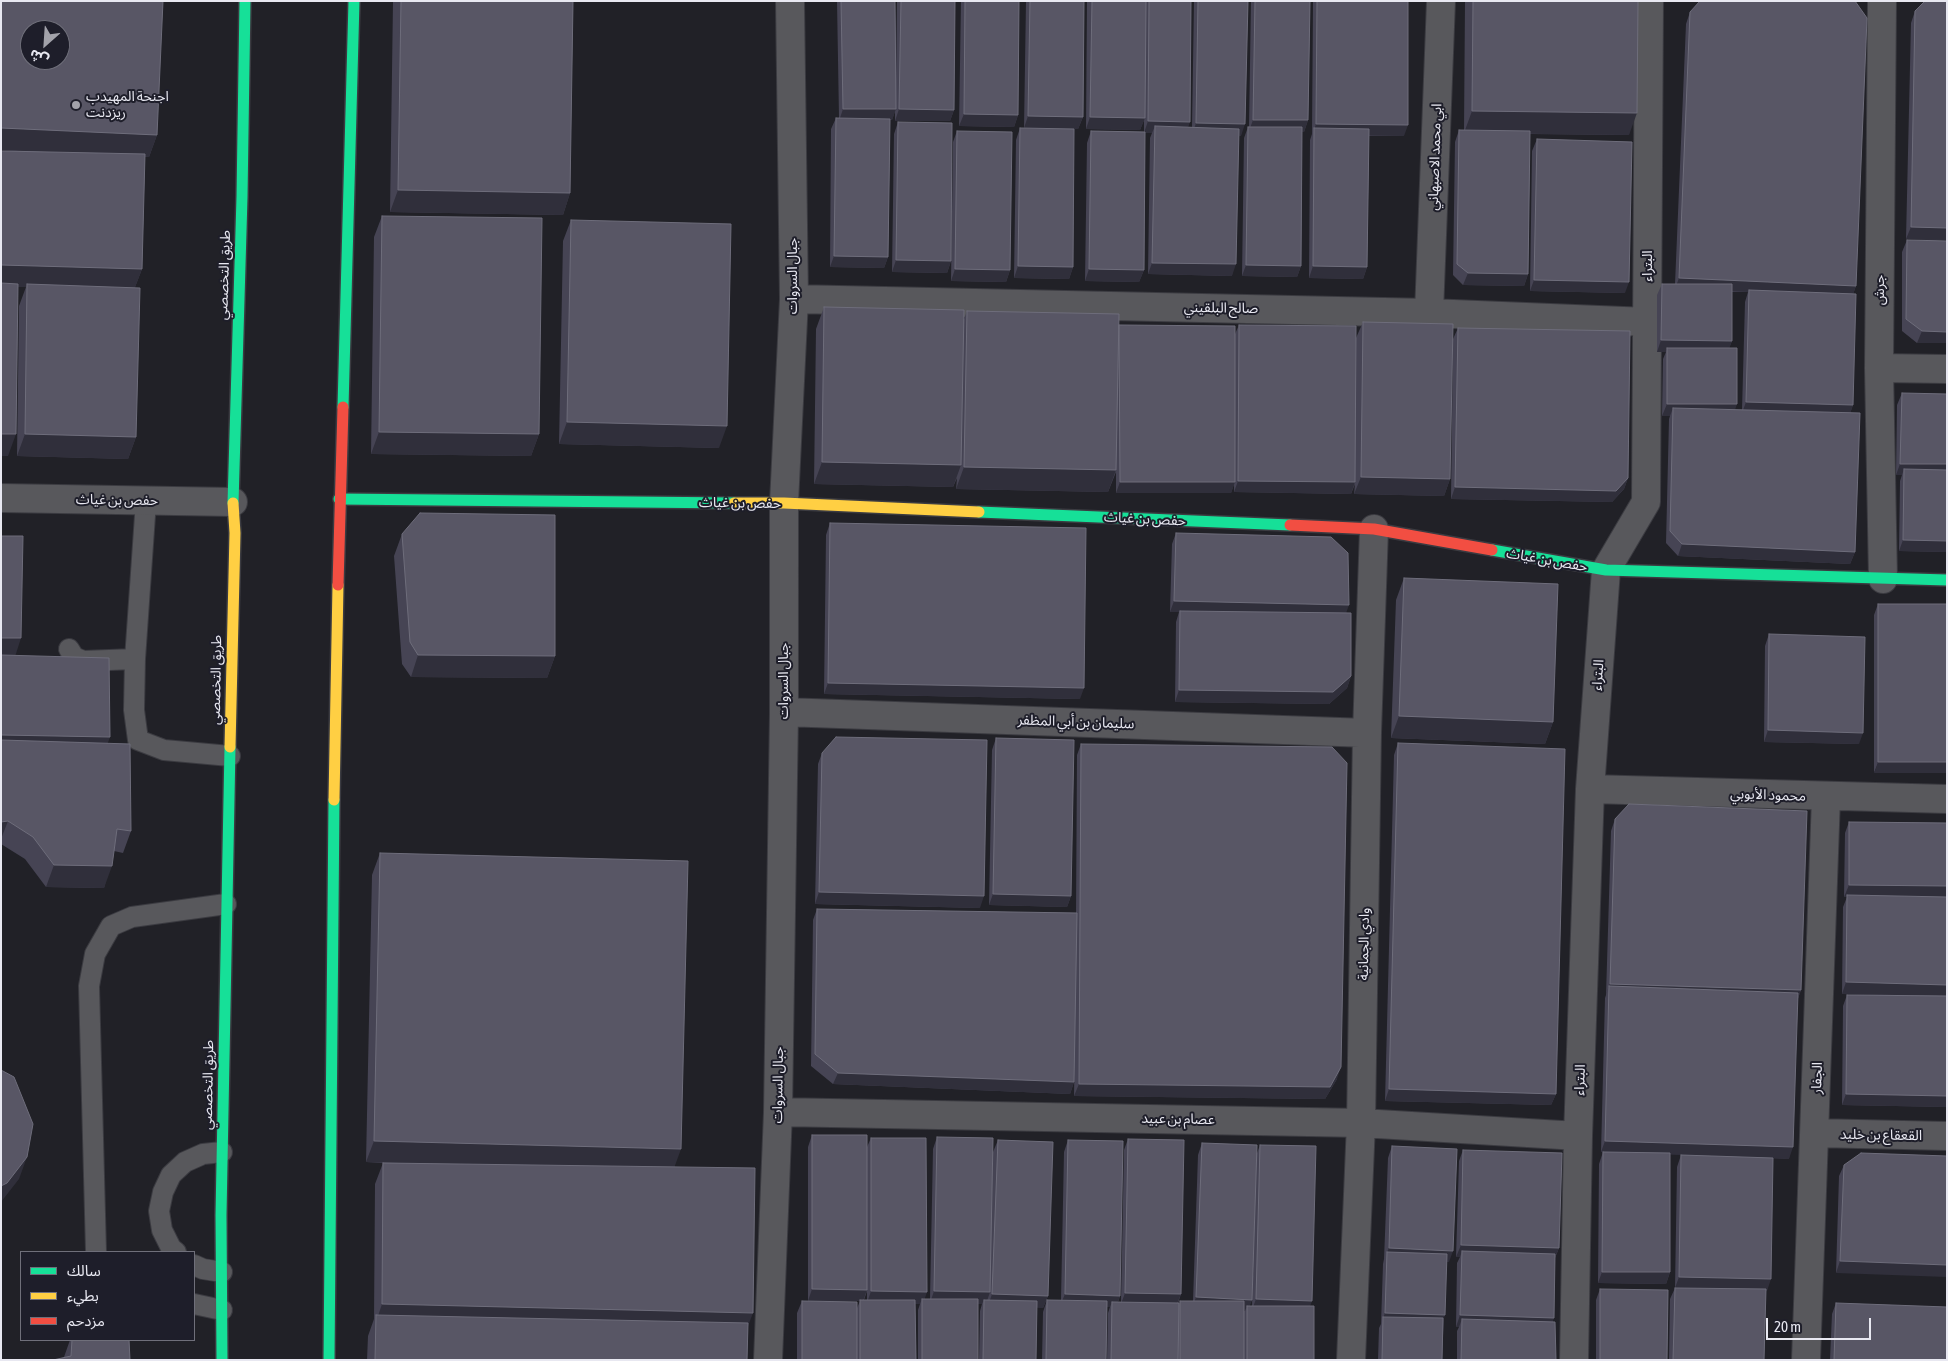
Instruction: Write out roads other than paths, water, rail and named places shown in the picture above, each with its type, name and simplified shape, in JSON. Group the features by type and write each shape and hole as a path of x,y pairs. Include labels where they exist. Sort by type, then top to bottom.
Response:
{"main road":[{"name":"طريق التخصصي","path":"222,1360 222,1152 226,904 245,1"},
{"path":"329,1360 334,714 354,1"},
{"name":"حفص بن غياث","path":"339,499 784,503 1374,529 1606,570 1947,580"}],"street":[{"name":"جبال السروات","path":"768,1360 778,1112 784,712 784,503 794,299 790,1"},
{"name":"ابي محمد الاصبهاني","path":"1429,313 1442,1"},
{"name":"البتراء","path":"1574,1360 1578,1136 1590,789 1606,570 1646,502 1649,1"},
{"name":"جرش","path":"1882,1 1879,368 1882,579"},
{"name":"صالح البلقيني","path":"794,299 1429,313 1648,322"},
{"path":"1879,368 1947,369"},
{"name":"حفص بن غياث","path":"1,498 233,502"},
{"name":"وادي الجمانية","path":"1351,1360 1361,1123 1367,733 1374,529"},
{"name":"سليمان بن أبي المظفر","path":"784,712 1367,733"},
{"name":"محمود الأيوبي","path":"1590,789 1947,800"},
{"name":"الجفار","path":"1806,1360 1826,797"},
{"name":"عصام بن عبيد","path":"778,1112 1361,1123 1578,1136"},
{"name":"القعقاع بن خليد","path":"1815,1133 1947,1136"}],"lane":[{"path":"146,500 135,659 134,710 138,740 164,750 230,756"},
{"path":"69,648 74,657 83,661 135,659"},
{"path":"96,1251 89,986 95,954 112,926 132,917 226,904"},
{"path":"175,1251 171,1248 162,1230 159,1211 163,1192 172,1175 185,1162 203,1154 222,1152"},
{"path":"195,1266 203,1270 222,1272"},
{"path":"195,1304 222,1310"}],"place":[{"name":"اجنحة المهيدب ريزدنت","path":"76,105"}]}
